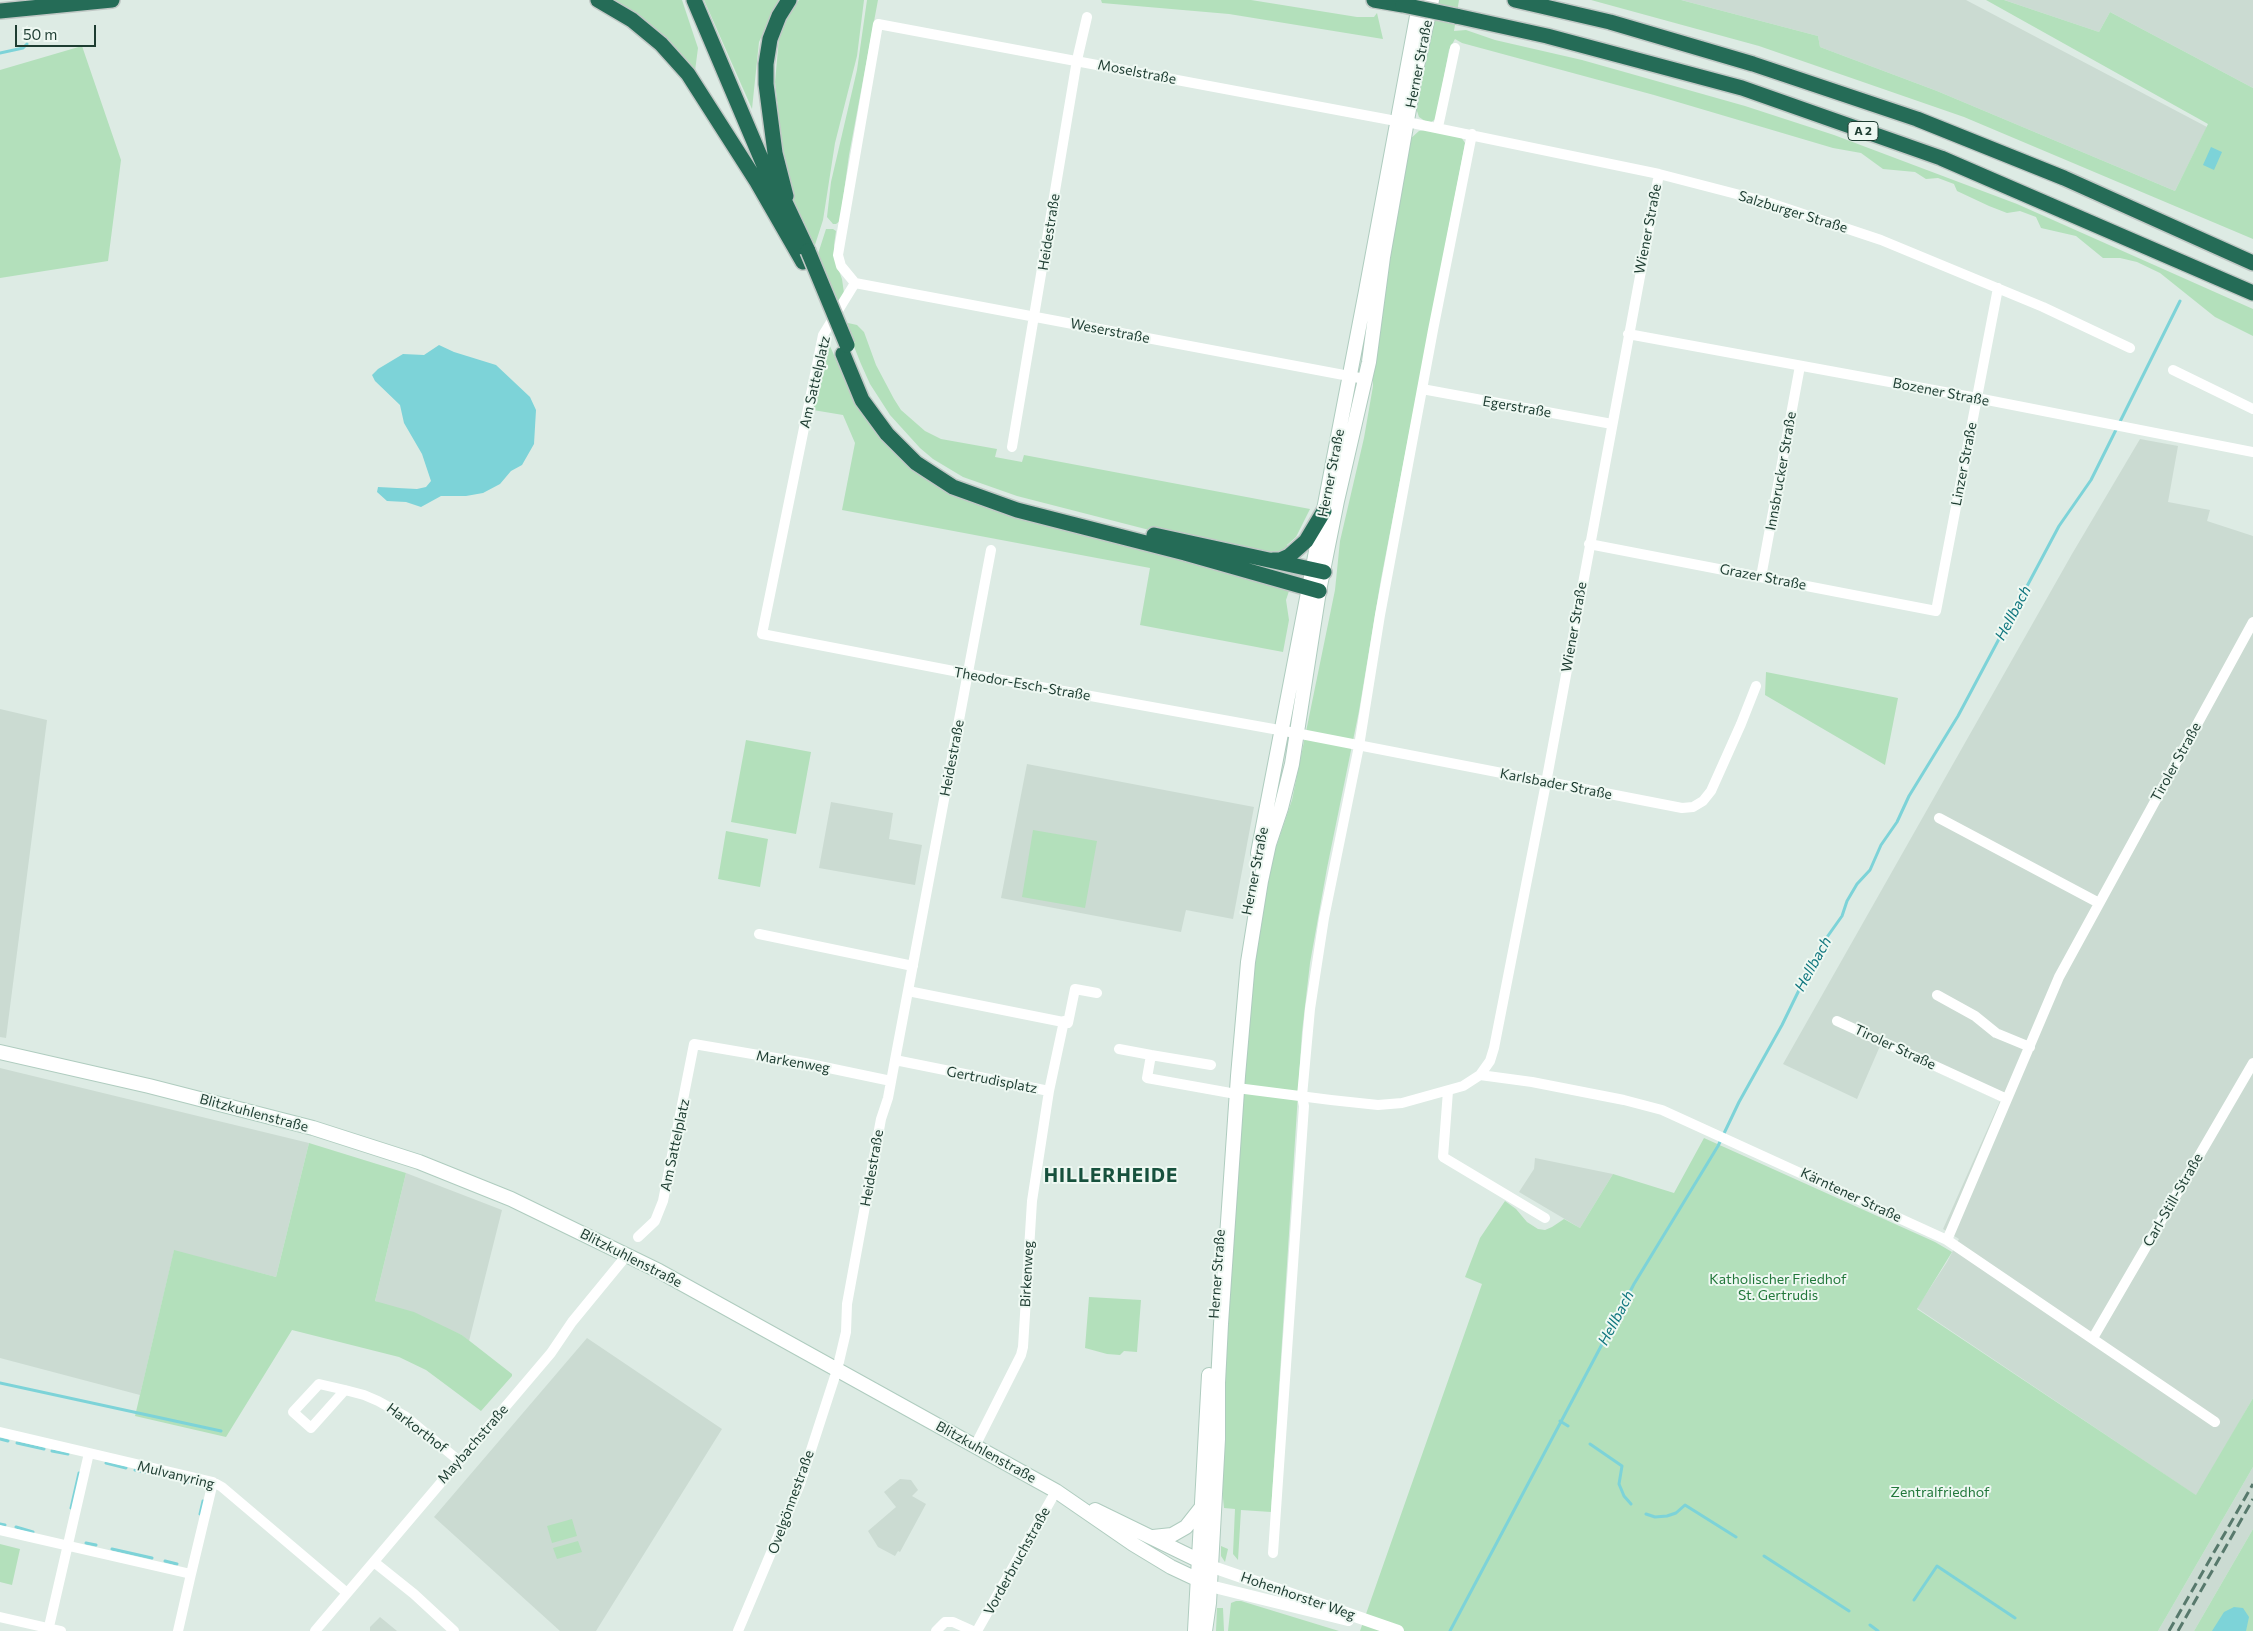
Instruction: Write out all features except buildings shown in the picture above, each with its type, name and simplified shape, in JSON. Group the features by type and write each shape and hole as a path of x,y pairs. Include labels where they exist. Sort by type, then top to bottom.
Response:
{"highway":[{"path":"0,11 112,0"},
{"path":"598,0 632,20 661,44 688,74 805,256"},
{"path":"694,0 792,231 805,256 845,350 862,400 887,434 916,463 953,487 1017,510 1185,553 1314,590"},
{"path":"702,0 736,86 792,216"},
{"path":"789,0 779,16 770,39 766,64 766,84 775,153 805,256"},
{"name":"A 2","path":"1374,0 1547,36 1742,88 1941,158 2253,293"},
{"name":"A 2","path":"1515,0 1610,22 1753,64 1908,116 2018,159 2253,263"},
{"path":"845,350 891,424 914,448 950,474 999,496 1024,503 1257,559 1318,571"},
{"path":"1257,559 1280,560 1289,556 1306,541 1324,511"}],"main road":[{"name":"Herner Straße","path":"1205,1631 1205,1563 1218,1439 1218,1383 1242,946 1255,866 1282,731 1318,571 1365,379 1420,0"},
{"name":"Herner Straße","path":"1318,571 1324,511 1349,377 1403,123 1432,0"},
{"name":"Herner Straße","path":"1205,1563 1200,1508 1234,1092 1244,994 1261,881 1269,844 1282,808 1298,733 1314,590"},
{"name":"Blitzkuhlenstraße","path":"0,1052 251,1112 396,1154 511,1199 659,1271 975,1446 1056,1491 1133,1544 1204,1583"},
{"path":"1056,1491 1205,1563"},
{"path":"1151,1537 1172,1535 1186,1526 1200,1508"},
{"name":"Herner Straße","path":"1195,1631 1204,1583"}],"street":[{"name":"Heidestraße","path":"1012,447 1077,60 1087,17"},
{"name":"Moselstraße","path":"855,283 841,266 838,255 878,24 1403,123"},
{"path":"1438,127 1455,48"},
{"name":"Salzburger Straße","path":"1403,123 1438,127 1658,174 1767,202 1881,240 1998,288 2130,348"},
{"path":"1273,1553 1304,1106 1302,1096 1310,1009 1324,918 1359,746 1380,615 1472,134"},
{"name":"Wiener Straße","path":"1480,1075 1490,1061 1494,1048 1546,783 1658,174"},
{"name":"Weserstraße","path":"855,283 1365,379"},
{"name":"Am Sattelplatz","path":"762,634 823,335 855,283"},
{"name":"Linzer Straße","path":"1936,611 1998,288"},
{"name":"Bozener Straße","path":"1628,334 1977,398 2122,428 2253,452"},
{"name":"Innsbrucker Straße","path":"1761,577 1800,366"},
{"path":"2173,370 2253,409"},
{"name":"Egerstraße","path":"1422,389 1612,424"},
{"name":"Grazer Straße","path":"1589,544 1936,611"},
{"name":"Heidestraße","path":"837,1370 846,1332 847,1304 881,1119 891,1082 992,550"},
{"name":"Tiroler Straße","path":"1947,1240 2059,977 2253,622"},
{"name":"Theodor-Esch-Straße","path":"762,634 1282,731"},
{"name":"Karlsbader Straße","path":"1282,731 1546,783 1682,808 1693,807 1704,801 1711,791 1742,724 1756,686"},
{"path":"1939,818 2100,903"},
{"path":"759,934 913,966"},
{"name":"Gertrudisplatz","path":"895,1060 1049,1091 1064,1021 1068,1023 1075,989 1098,993"},
{"path":"908,991 1064,1021"},
{"path":"1937,994 1975,1016 1996,1033 2030,1047"},
{"name":"Tiroler Straße","path":"1837,1021 2007,1099"},
{"name":"Am Sattelplatz","path":"638,1237 655,1222 663,1201 694,1044"},
{"name":"Markenweg","path":"694,1044 805,1063 891,1082"},
{"path":"1119,1049 1211,1065"},
{"path":"1151,1055 1147,1078 1234,1092 1302,1096 1378,1104 1402,1104 1448,1091 1463,1086 1480,1075"},
{"name":"Carl-Still-Straße","path":"2093,1338 2253,1063"},
{"name":"Kärntener Straße","path":"1480,1075 1532,1082 1624,1100 1662,1110 1947,1240 2215,1422"},
{"name":"Birkenweg","path":"975,1446 1021,1355 1023,1347 1032,1201 1049,1091"},
{"path":"1448,1091 1443,1157 1545,1218"},
{"name":"Maybachstraße","path":"315,1631 458,1460 551,1353 578,1315 627,1255"},
{"name":"Ovelgönnestraße","path":"738,1631 800,1484 837,1370"},
{"name":"Harkorthof","path":"345,1390 311,1428 293,1412 319,1384 345,1390 393,1408 458,1460"},
{"name":"Mulvanyring","path":"0,1432 213,1482 222,1487 347,1593"},
{"path":"48,1630 89,1453"},
{"path":"178,1631 213,1482"},
{"name":"Vorderbruchstraße","path":"977,1631 1056,1491"},
{"path":"0,1530 191,1574"},
{"path":"374,1562 414,1594 454,1631"},
{"name":"Hohenhorster Weg","path":"1205,1563 1398,1631"},
{"name":"Hohenhorster Weg","path":"1204,1583 1380,1631"},
{"path":"0,1617 48,1630 61,1631"},
{"path":"936,1631 945,1622 953,1622 973,1631"}],"shaded area":[{"path":"1681,0 1966,0 2207,127 2175,191 1937,91 1820,47 1818,36"},
{"path":"2004,0 2253,0 2253,88 2110,12 2099,32"},
{"path":"2140,439 2178,446 2168,502 2210,510 2207,521 2253,536 2253,1398 2197,1496 1917,1308 1947,1262 1959,1239 1943,1229 2000,1101 1880,1046 1857,1099 1783,1064 2072,554"},
{"path":"0,709 47,720 6,1038 0,1037"},
{"path":"1027,764 1254,807 1233,919 1186,910 1181,932 1001,898"},
{"path":"831,802 893,813 889,839 922,845 915,885 819,868"},
{"path":"0,1068 309,1143 276,1277 174,1251 140,1395 0,1358"},
{"path":"1535,1158 1613,1174 1580,1228 1519,1192 1534,1169"},
{"path":"406,1173 502,1210 469,1341 462,1335 375,1301"},
{"path":"587,1338 722,1429 596,1631 560,1631 434,1517"},
{"path":"2253,1467 2253,1529 2194,1631 2158,1631"},
{"path":"900,1479 911,1480 918,1490 912,1496 926,1504 900,1552 898,1551 895,1556 878,1547 868,1531 896,1507 884,1492"},
{"path":"380,1617 397,1631 370,1631 370,1627"}],"green space":[{"path":"612,0 682,0 698,48 695,71 637,14"},
{"path":"704,0 779,0 759,42 752,109"},
{"path":"799,0 864,0 857,56 835,143 823,220 814,248 794,202 784,164 775,82 779,38 788,15"},
{"path":"867,0 878,0 849,155 840,221 833,224 827,217 831,182 857,70"},
{"path":"1101,0 1251,0 1357,17 1374,17 1377,13 1383,39 1229,14 1102,3"},
{"path":"1439,0 1459,0 1454,31 1466,30 1495,40 1582,60 1745,106 1834,135 2017,204 2253,309 2253,336 2215,317 2160,273 2137,262 2120,258 2103,258 2076,236 2041,228 2036,217 2020,211 2007,213 1989,206 1957,191 1954,184 1938,178 1926,179 1915,172 1883,169 1861,153 1833,148 1654,95 1462,43 1455,39 1449,50 1436,119 1431,122 1425,121 1419,117 1416,108"},
{"path":"1591,0 1681,0 1818,36 1820,47 1937,91 2175,191 2208,124 1986,0 2004,0 2099,32 2110,12 2253,88 2253,239 1964,117 1759,46"},
{"path":"82,46 121,160 108,261 0,278 0,70"},
{"path":"1425,130 1461,137 1465,143 1381,579 1359,711 1310,963 1302,1032 1271,1512 1241,1510 1238,1560 1233,1554 1235,1509 1224,1508 1221,1479 1222,1401 1239,1115 1253,964 1269,868 1292,800 1335,590 1340,541 1364,438 1373,386 1373,371 1385,272 1410,139 1419,131"},
{"path":"826,229 836,231 834,245 835,260 842,279 844,293 838,306 817,257"},
{"path":"845,324 857,325 864,332 876,365 894,399 901,410 925,431 941,439 997,449 995,457 1022,462 1024,455 1310,509 1296,537 1287,545 1291,551 1282,555 1196,542 1017,496 963,477 933,459 920,448 890,415 870,384"},
{"path":"829,344 852,395 954,494 1011,516 1194,561 1289,591 1286,600 1289,620 1283,652 1140,625 1150,568 842,510 855,443 843,415 813,410 822,365"},
{"path":"1766,672 1898,698 1885,765 1765,695"},
{"path":"746,740 811,752 796,834 731,822"},
{"path":"1033,830 1097,841 1085,908 1022,897"},
{"path":"726,831 768,839 760,887 718,879"},
{"path":"1704,1138 1935,1242 1952,1252 1917,1309 2196,1495 2253,1398 2253,1467 2158,1631 1360,1631 1482,1284 1465,1277 1480,1238 1505,1201 1516,1209 1527,1222 1538,1229 1545,1230 1564,1219 1580,1228 1613,1174 1674,1193"},
{"path":"309,1143 406,1173 375,1301 414,1312 462,1335 512,1374 512,1376 481,1411 426,1370 399,1357 292,1330 226,1437 135,1416 174,1250 276,1277"},
{"path":"1089,1297 1141,1300 1137,1352 1124,1351 1120,1355 1107,1354 1085,1348"},
{"path":"572,1519 577,1536 552,1543 547,1526"},
{"path":"2253,1529 2253,1631 2194,1631"},
{"path":"578,1541 582,1552 557,1559 553,1548"},
{"path":"0,1544 20,1549 12,1585 0,1582"},
{"path":"1221,1546 1228,1549 1225,1562 1221,1556"},
{"path":"1236,1601 1339,1631 1228,1631 1231,1603"},
{"path":"1217,1608 1223,1608 1224,1631 1216,1631"}],"water":[{"path":"2211,147 2222,152 2214,170 2203,165"},
{"path":"439,345 454,352 496,365 530,397 536,410 534,444 522,465 511,471 500,484 483,493 466,496 441,496 421,507 406,502 387,501 377,492 378,487 417,489 426,487 431,481 422,454 404,423 400,405 375,381 372,375 378,369 403,354 424,355"},
{"path":"2234,1607 2243,1608 2249,1617 2246,1631 2212,1631 2224,1612"}],"waterway":[{"path":"0,53 23,48 27,44"},
{"name":"Hellbach","path":"1450,1631 1634,1284 1718,1146 1739,1102 1782,1025 1820,947 1842,916 1847,901 1857,884 1870,870 1881,845 1897,822 1909,796 1958,716 2059,526 2091,480 2180,301"},
{"path":"0,1383 221,1431"},
{"name":"Hellbach","path":"1560,1421 1568,1426"},
{"path":"0,1439 8,1441"},
{"path":"17,1443 44,1449"},
{"path":"1590,1444 1622,1466 1619,1484 1624,1496 1631,1504"},
{"path":"52,1451 68,1454"},
{"path":"106,1463 126,1468"},
{"path":"135,1470 165,1476"},
{"path":"71,1508 79,1473"},
{"path":"180,1480 192,1483"},
{"path":"200,1514 203,1501"},
{"path":"1646,1514 1655,1517 1667,1516 1676,1513 1685,1505 1736,1537"},
{"path":"0,1524 5,1525"},
{"path":"16,1527 33,1532"},
{"path":"86,1543 96,1545"},
{"path":"112,1549 152,1558"},
{"path":"1764,1556 1849,1611"},
{"path":"165,1561 177,1564"},
{"path":"1914,1600 1937,1566 2015,1618"},
{"path":"1870,1625 1878,1631"}],"railway":[{"path":"2169,1631 2253,1484"},
{"path":"2178,1631 2253,1499"}],"district":[{"name":"HILLERHEIDE","path":"1111,1176"}],"park label":[{"name":"Katholischer Friedhof St. Gertrudis","path":"1778,1288"},
{"name":"Zentralfriedhof","path":"1940,1492"}]}
